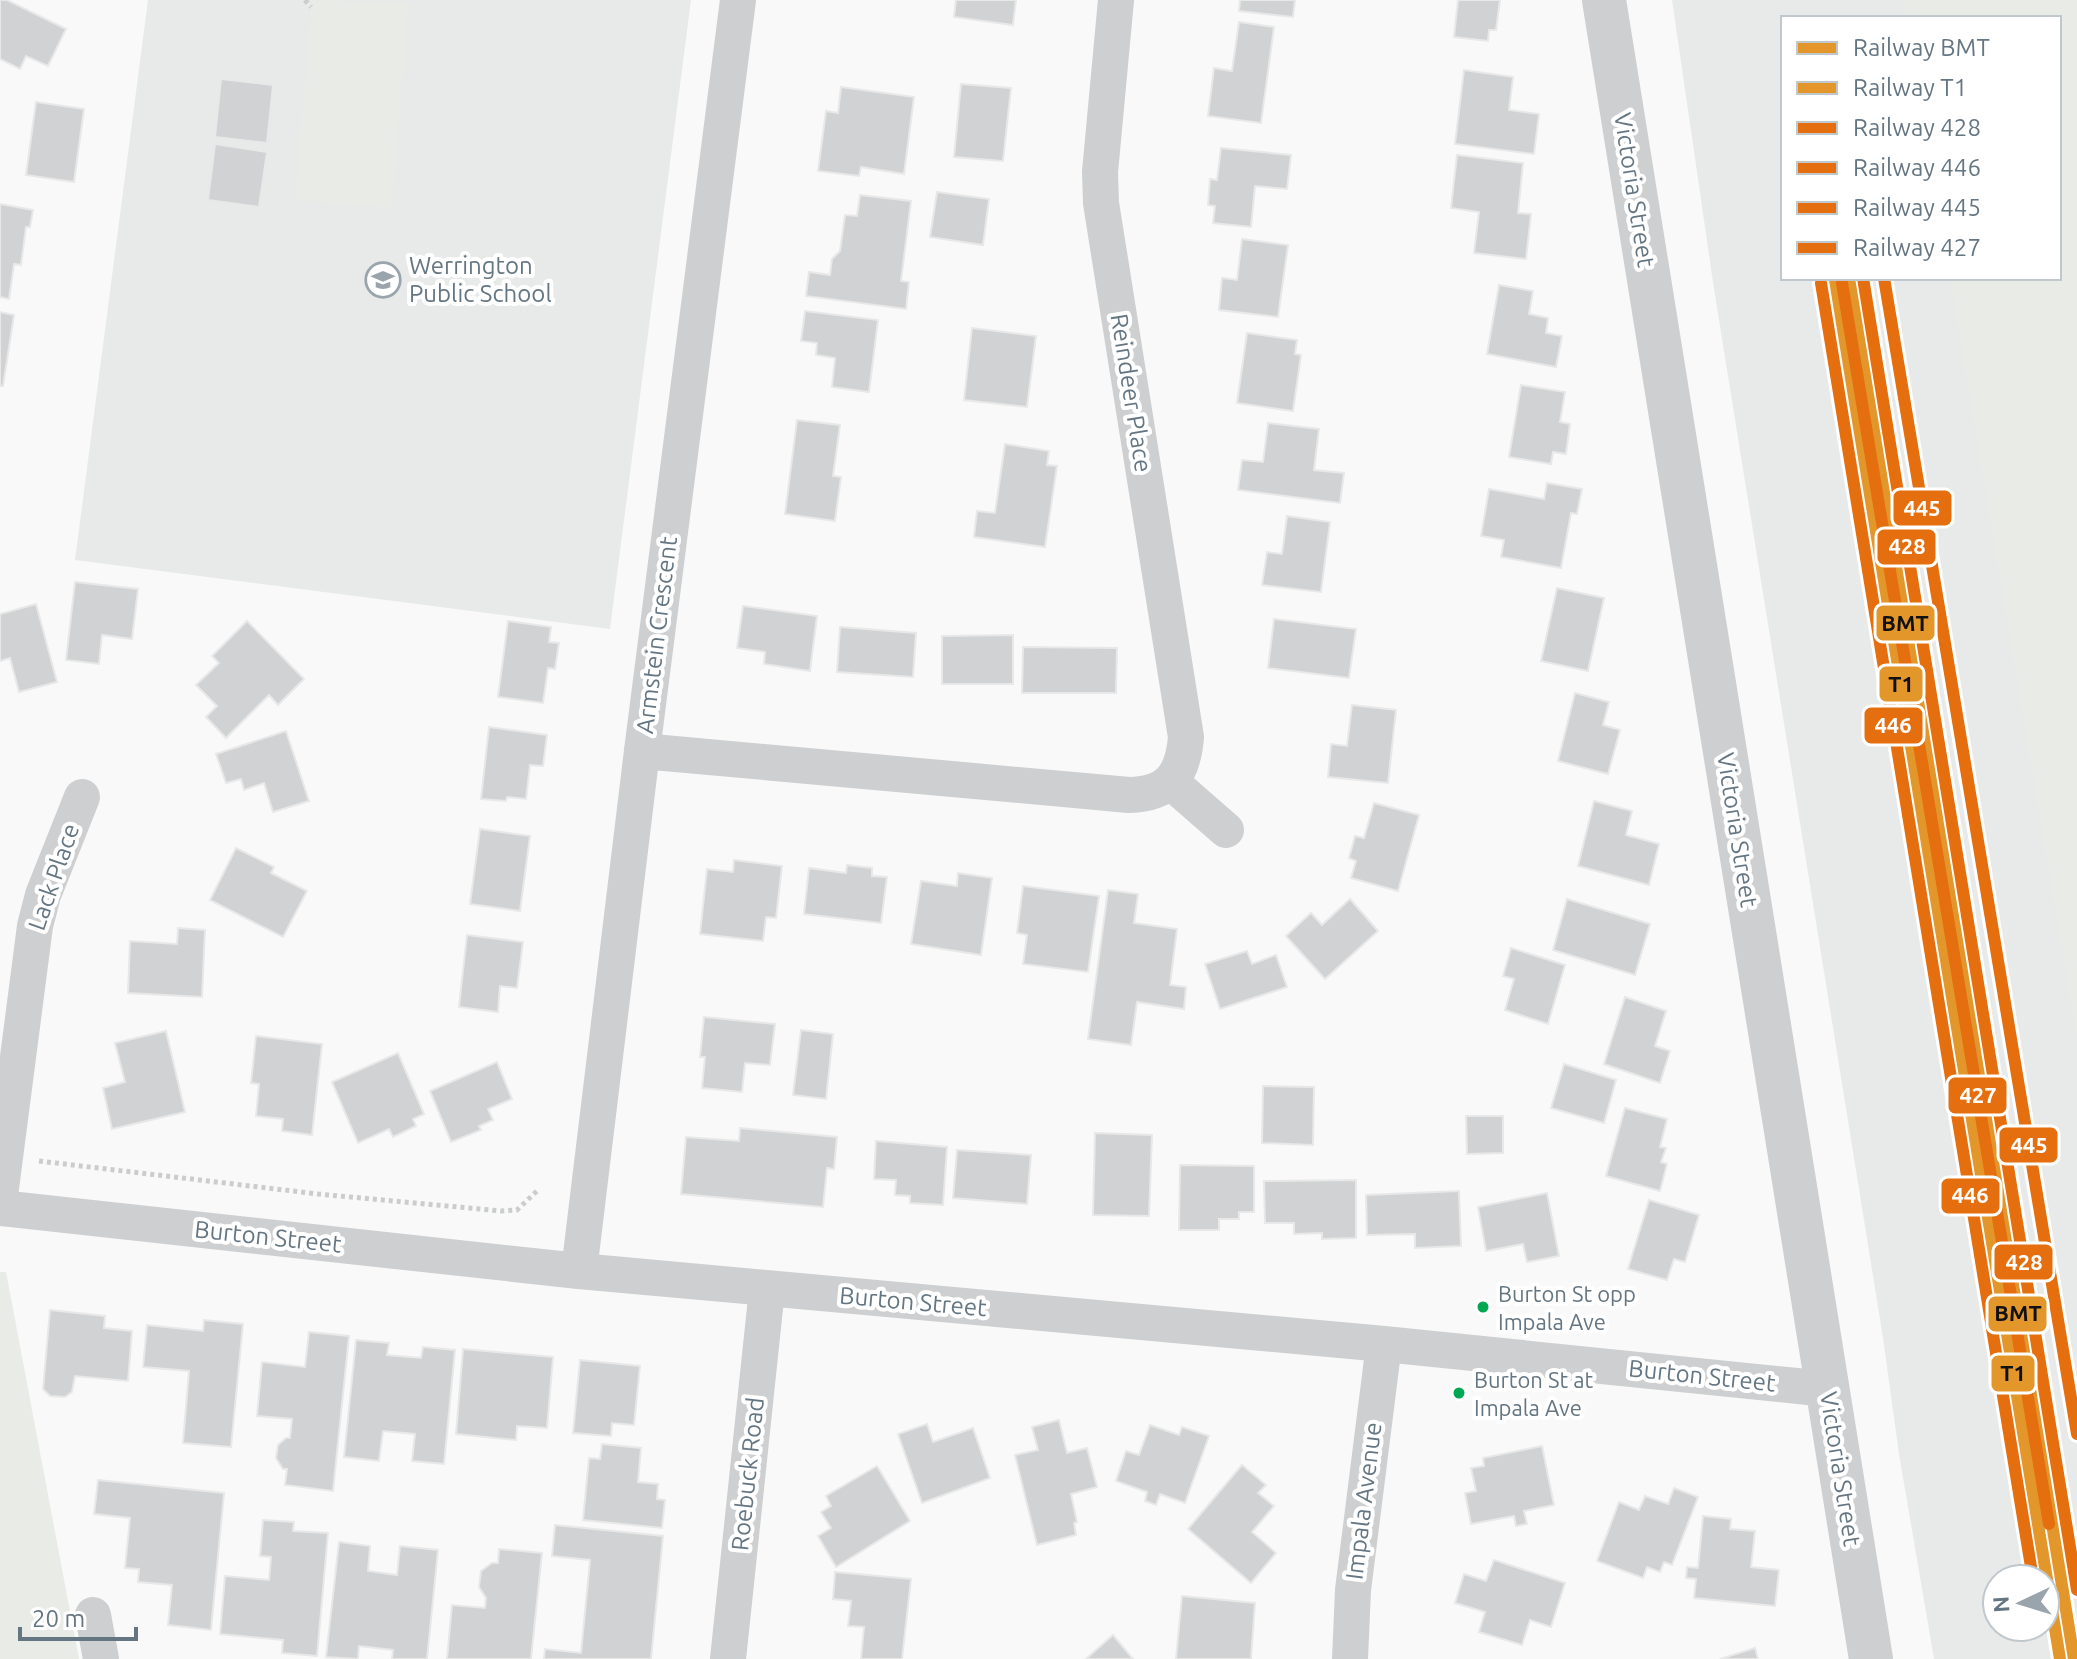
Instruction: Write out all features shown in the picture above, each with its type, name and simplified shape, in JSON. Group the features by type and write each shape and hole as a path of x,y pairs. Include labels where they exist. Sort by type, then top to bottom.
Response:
{"street":[{"name":"Armstein Crescent","path":"579,1271 738,0"},
{"name":"Reindeer Place","path":"1116,0 1100,172 1101,203 1186,737 1181,762 1171,782"},
{"name":"Victoria Street","path":"1604,0 1871,1659"},
{"path":"642,751 1129,795 1150,793 1171,782 1226,830"},
{"name":"Lack Place","path":"0,1196 35,926 43,895 82,797"},
{"name":"Burton Street","path":"0,1208 579,1271 1384,1344 1827,1389"},
{"name":"Roebuck Road","path":"728,1659 767,1289"},
{"name":"Impala Avenue","path":"1350,1659 1353,1590 1384,1344"},
{"path":"93,1615 101,1659"}],"path":[{"path":"305,0 311,7"},
{"path":"31,1160 318,1194 501,1211 517,1210 539,1189"}],"shaded area":[{"name":"Werrington Public School","path":"148,0 691,0 610,629 75,560"},
{"path":"312,0 408,3 392,208 295,200"},
{"path":"1672,0 2077,0 2077,1659 1934,1659 1714,289"},
{"path":"1903,0 2077,0 2077,1037 1950,280 2061,280 2061,16 1906,16"},
{"path":"0,1272 6,1272 79,1659 0,1659"}],"building":[{"path":"0,0 7,0 66,29 48,66 26,56 20,69 0,59"},
{"path":"956,0 1016,0 1013,25 954,17"},
{"path":"1240,0 1295,0 1293,17 1239,11"},
{"path":"1458,0 1500,0 1496,30 1489,30 1488,41 1454,37"},
{"path":"1239,22 1274,27 1261,123 1208,116 1214,68 1232,71"},
{"path":"1464,70 1513,77 1509,110 1539,114 1534,154 1455,144"},
{"path":"221,79 273,85 267,143 215,137"},
{"path":"961,84 1011,88 1003,161 954,157"},
{"path":"841,87 914,97 904,174 861,167 859,176 818,171 826,111 838,113"},
{"path":"36,102 84,109 74,182 26,175"},
{"path":"215,144 267,152 259,207 208,200"},
{"path":"1221,148 1291,155 1287,189 1255,186 1251,227 1213,223 1215,206 1208,205 1210,179 1217,180"},
{"path":"1457,155 1523,163 1518,213 1531,214 1526,259 1474,253 1479,212 1451,208"},
{"path":"937,192 989,199 983,245 930,237"},
{"path":"860,195 911,201 901,281 909,282 906,309 806,296 809,272 830,275 832,259 840,251 845,215 857,216"},
{"path":"0,204 33,210 30,227 26,227 21,265 14,264 9,299 0,297"},
{"path":"1242,239 1288,245 1278,317 1219,310 1222,278 1237,280"},
{"path":"1499,285 1533,291 1529,314 1548,318 1546,333 1562,336 1556,367 1487,354"},
{"path":"805,311 878,320 869,392 832,387 835,358 816,355 817,343 801,341"},
{"path":"0,312 14,315 3,386 0,386"},
{"path":"972,328 1036,336 1027,407 964,400"},
{"path":"1247,333 1297,340 1295,354 1301,355 1293,411 1237,403"},
{"path":"1521,385 1565,392 1560,422 1570,424 1566,454 1553,452 1551,464 1509,457"},
{"path":"797,420 840,425 833,476 841,477 835,521 785,514"},
{"path":"1268,423 1319,429 1314,470 1344,473 1340,503 1238,490 1242,460 1263,462"},
{"path":"1005,444 1049,451 1047,465 1057,466 1045,547 974,537 977,511 995,513"},
{"path":"1547,483 1582,489 1577,514 1571,513 1561,568 1501,557 1504,540 1481,536 1489,489 1544,499"},
{"path":"1287,516 1330,522 1321,592 1262,585 1267,552 1282,554"},
{"path":"75,582 138,589 132,639 102,635 99,664 66,660"},
{"path":"1557,588 1604,598 1588,671 1541,661"},
{"path":"36,604 57,682 19,692 10,658 0,661 0,614"},
{"path":"743,606 817,616 810,671 764,664 765,652 737,648"},
{"path":"1274,619 1356,629 1349,678 1268,668"},
{"path":"247,621 304,679 278,705 269,695 226,738 206,717 217,706 196,685 219,663 212,656"},
{"path":"508,621 551,627 549,642 559,643 555,669 548,668 543,703 498,697"},
{"path":"840,627 916,633 913,677 837,672"},
{"path":"1013,635 1013,684 942,684 942,636"},
{"path":"1023,647 1117,648 1116,693 1022,693"},
{"path":"1575,693 1609,702 1603,725 1620,730 1608,774 1558,761"},
{"path":"1352,705 1396,710 1388,783 1328,777 1331,744 1347,746"},
{"path":"489,727 547,735 543,766 530,765 526,799 481,799"},
{"path":"286,731 309,801 273,812 264,783 244,790 241,779 226,783 216,754"},
{"path":"1594,801 1632,811 1626,835 1659,844 1649,885 1578,866"},
{"path":"1374,803 1419,815 1398,891 1351,878 1356,861 1349,858 1355,836 1364,838"},
{"path":"480,829 530,836 520,911 470,904"},
{"path":"236,848 274,867 271,873 307,891 283,937 210,900"},
{"path":"734,860 782,866 776,918 766,917 763,941 700,934 707,869 733,872"},
{"path":"847,865 872,868 872,876 887,877 881,923 804,914 809,868 846,873"},
{"path":"958,873 992,878 981,955 911,944 921,881 957,886"},
{"path":"1023,886 1099,896 1088,972 1023,964 1027,935 1017,933"},
{"path":"1108,890 1138,894 1134,923 1177,929 1170,985 1186,987 1184,1009 1137,1002 1131,1045 1088,1039"},
{"path":"1350,899 1378,931 1325,979 1286,936 1311,913 1322,925"},
{"path":"1567,899 1650,924 1635,975 1553,950"},
{"path":"178,928 205,930 202,997 128,993 130,941 177,944"},
{"path":"467,935 523,942 517,988 500,986 498,1012 459,1007"},
{"path":"1511,948 1565,965 1548,1024 1505,1010 1514,979 1503,976"},
{"path":"1247,951 1252,964 1276,955 1287,987 1220,1009 1205,964"},
{"path":"1625,997 1666,1011 1655,1046 1670,1051 1660,1083 1604,1064"},
{"path":"704,1017 775,1024 770,1065 745,1063 742,1092 702,1088 705,1057 700,1057"},
{"path":"801,1030 833,1034 826,1099 793,1095"},
{"path":"166,1031 185,1112 112,1129 103,1088 125,1082 115,1043"},
{"path":"256,1036 322,1044 312,1135 282,1131 283,1119 256,1116 259,1084 251,1083"},
{"path":"398,1053 424,1114 413,1119 416,1126 393,1137 389,1129 358,1143 332,1082"},
{"path":"497,1062 512,1099 488,1109 493,1120 479,1126 481,1130 451,1142 430,1091"},
{"path":"1564,1064 1616,1080 1604,1123 1551,1108"},
{"path":"1263,1086 1314,1087 1313,1145 1262,1143"},
{"path":"1625,1108 1667,1119 1660,1147 1666,1148 1661,1162 1667,1164 1660,1191 1606,1176"},
{"path":"1466,1116 1503,1116 1503,1153 1467,1154"},
{"path":"740,1128 837,1137 834,1169 827,1168 823,1207 681,1194 686,1137 739,1141"},
{"path":"1095,1133 1152,1135 1149,1216 1093,1215"},
{"path":"876,1141 947,1147 943,1205 910,1203 910,1196 895,1195 896,1180 874,1179"},
{"path":"957,1150 1031,1155 1027,1204 953,1198"},
{"path":"1180,1165 1254,1166 1254,1212 1239,1212 1239,1219 1219,1219 1219,1230 1179,1230"},
{"path":"1356,1180 1356,1238 1322,1239 1322,1233 1294,1234 1294,1223 1265,1223 1264,1181"},
{"path":"1459,1191 1461,1246 1415,1248 1415,1234 1367,1235 1366,1195"},
{"path":"1547,1193 1559,1256 1527,1262 1523,1244 1486,1251 1478,1207"},
{"path":"1649,1200 1699,1215 1685,1262 1674,1259 1667,1280 1628,1269"},
{"path":"50,1310 105,1316 104,1328 132,1331 128,1381 75,1376 72,1392 65,1397 50,1396 43,1389"},
{"path":"204,1320 243,1324 231,1447 183,1443 189,1371 143,1367 147,1325 203,1331"},
{"path":"309,1332 349,1336 333,1491 285,1485 287,1469 283,1469 276,1458 278,1445 290,1438 292,1419 257,1416 262,1362 305,1367"},
{"path":"356,1340 389,1343 387,1355 421,1358 423,1347 455,1350 444,1464 412,1461 415,1434 383,1431 379,1461 344,1457"},
{"path":"463,1349 553,1357 547,1428 517,1426 516,1440 456,1434"},
{"path":"580,1360 640,1366 634,1425 612,1423 611,1436 573,1433"},
{"path":"1059,1420 1067,1453 1087,1448 1097,1487 1071,1494 1077,1522 1074,1523 1076,1535 1037,1545 1015,1455 1038,1450 1032,1427"},
{"path":"927,1424 933,1442 973,1428 990,1478 922,1503 898,1434"},
{"path":"1150,1425 1179,1435 1182,1427 1209,1436 1185,1503 1160,1494 1156,1505 1145,1501 1147,1492 1116,1481 1126,1451 1139,1455"},
{"path":"602,1444 641,1448 638,1482 658,1484 657,1499 665,1500 662,1528 583,1520 589,1458 600,1459"},
{"path":"1542,1446 1554,1505 1524,1511 1527,1524 1516,1526 1514,1516 1471,1524 1465,1493 1476,1491 1471,1468 1484,1466 1483,1458"},
{"path":"1242,1465 1266,1485 1258,1493 1274,1506 1252,1532 1276,1553 1251,1583 1188,1529"},
{"path":"877,1466 910,1521 836,1567 818,1536 831,1528 821,1512 831,1506 826,1496"},
{"path":"98,1480 224,1493 211,1630 168,1625 172,1585 138,1582 139,1569 125,1568 130,1518 94,1514"},
{"path":"1674,1488 1698,1497 1672,1565 1664,1562 1660,1572 1647,1567 1643,1578 1597,1561 1619,1502 1639,1510 1645,1496 1668,1504"},
{"path":"1703,1516 1731,1519 1730,1529 1755,1531 1751,1567 1779,1570 1775,1606 1694,1598 1696,1579 1686,1578 1687,1567 1698,1568"},
{"path":"263,1520 294,1522 293,1531 328,1533 317,1656 282,1653 283,1640 220,1634 225,1576 269,1580 271,1557 260,1556"},
{"path":"555,1525 663,1536 651,1659 544,1659 545,1649 581,1653 590,1560 552,1556"},
{"path":"339,1542 370,1546 368,1571 397,1575 400,1546 438,1550 427,1659 392,1659 393,1650 359,1646 358,1659 326,1657"},
{"path":"499,1549 542,1553 531,1659 447,1659 452,1605 485,1608 486,1598 479,1587 481,1571 492,1563 498,1563"},
{"path":"1494,1560 1565,1583 1551,1627 1530,1620 1522,1645 1479,1632 1485,1612 1455,1603 1464,1574 1486,1581"},
{"path":"835,1572 911,1579 902,1659 861,1659 864,1627 848,1626 851,1601 833,1599"},
{"path":"1182,1596 1255,1603 1251,1659 1176,1659"},
{"path":"1113,1635 1133,1659 1086,1659"},
{"path":"1755,1648 1758,1659 1720,1659"}],"rail line":[{"name":"T1","path":"1835,280 2060,1659"},
{"name":"BMT","path":"1849,280 2074,1659"},
{"name":"428","path":"1863,280 2077,1590"},
{"name":"445","path":"1884,280 2077,1434"},
{"name":"446","path":"1821,283 2030,1563"},
{"name":"427","path":"1842,283 2049,1524"}],"place":[{"name":"Werrington Public School","path":"383,280"},
{"name":"Burton St opp Impala Ave","path":"1483,1307"},
{"name":"Burton St at Impala Ave","path":"1459,1393"}]}
